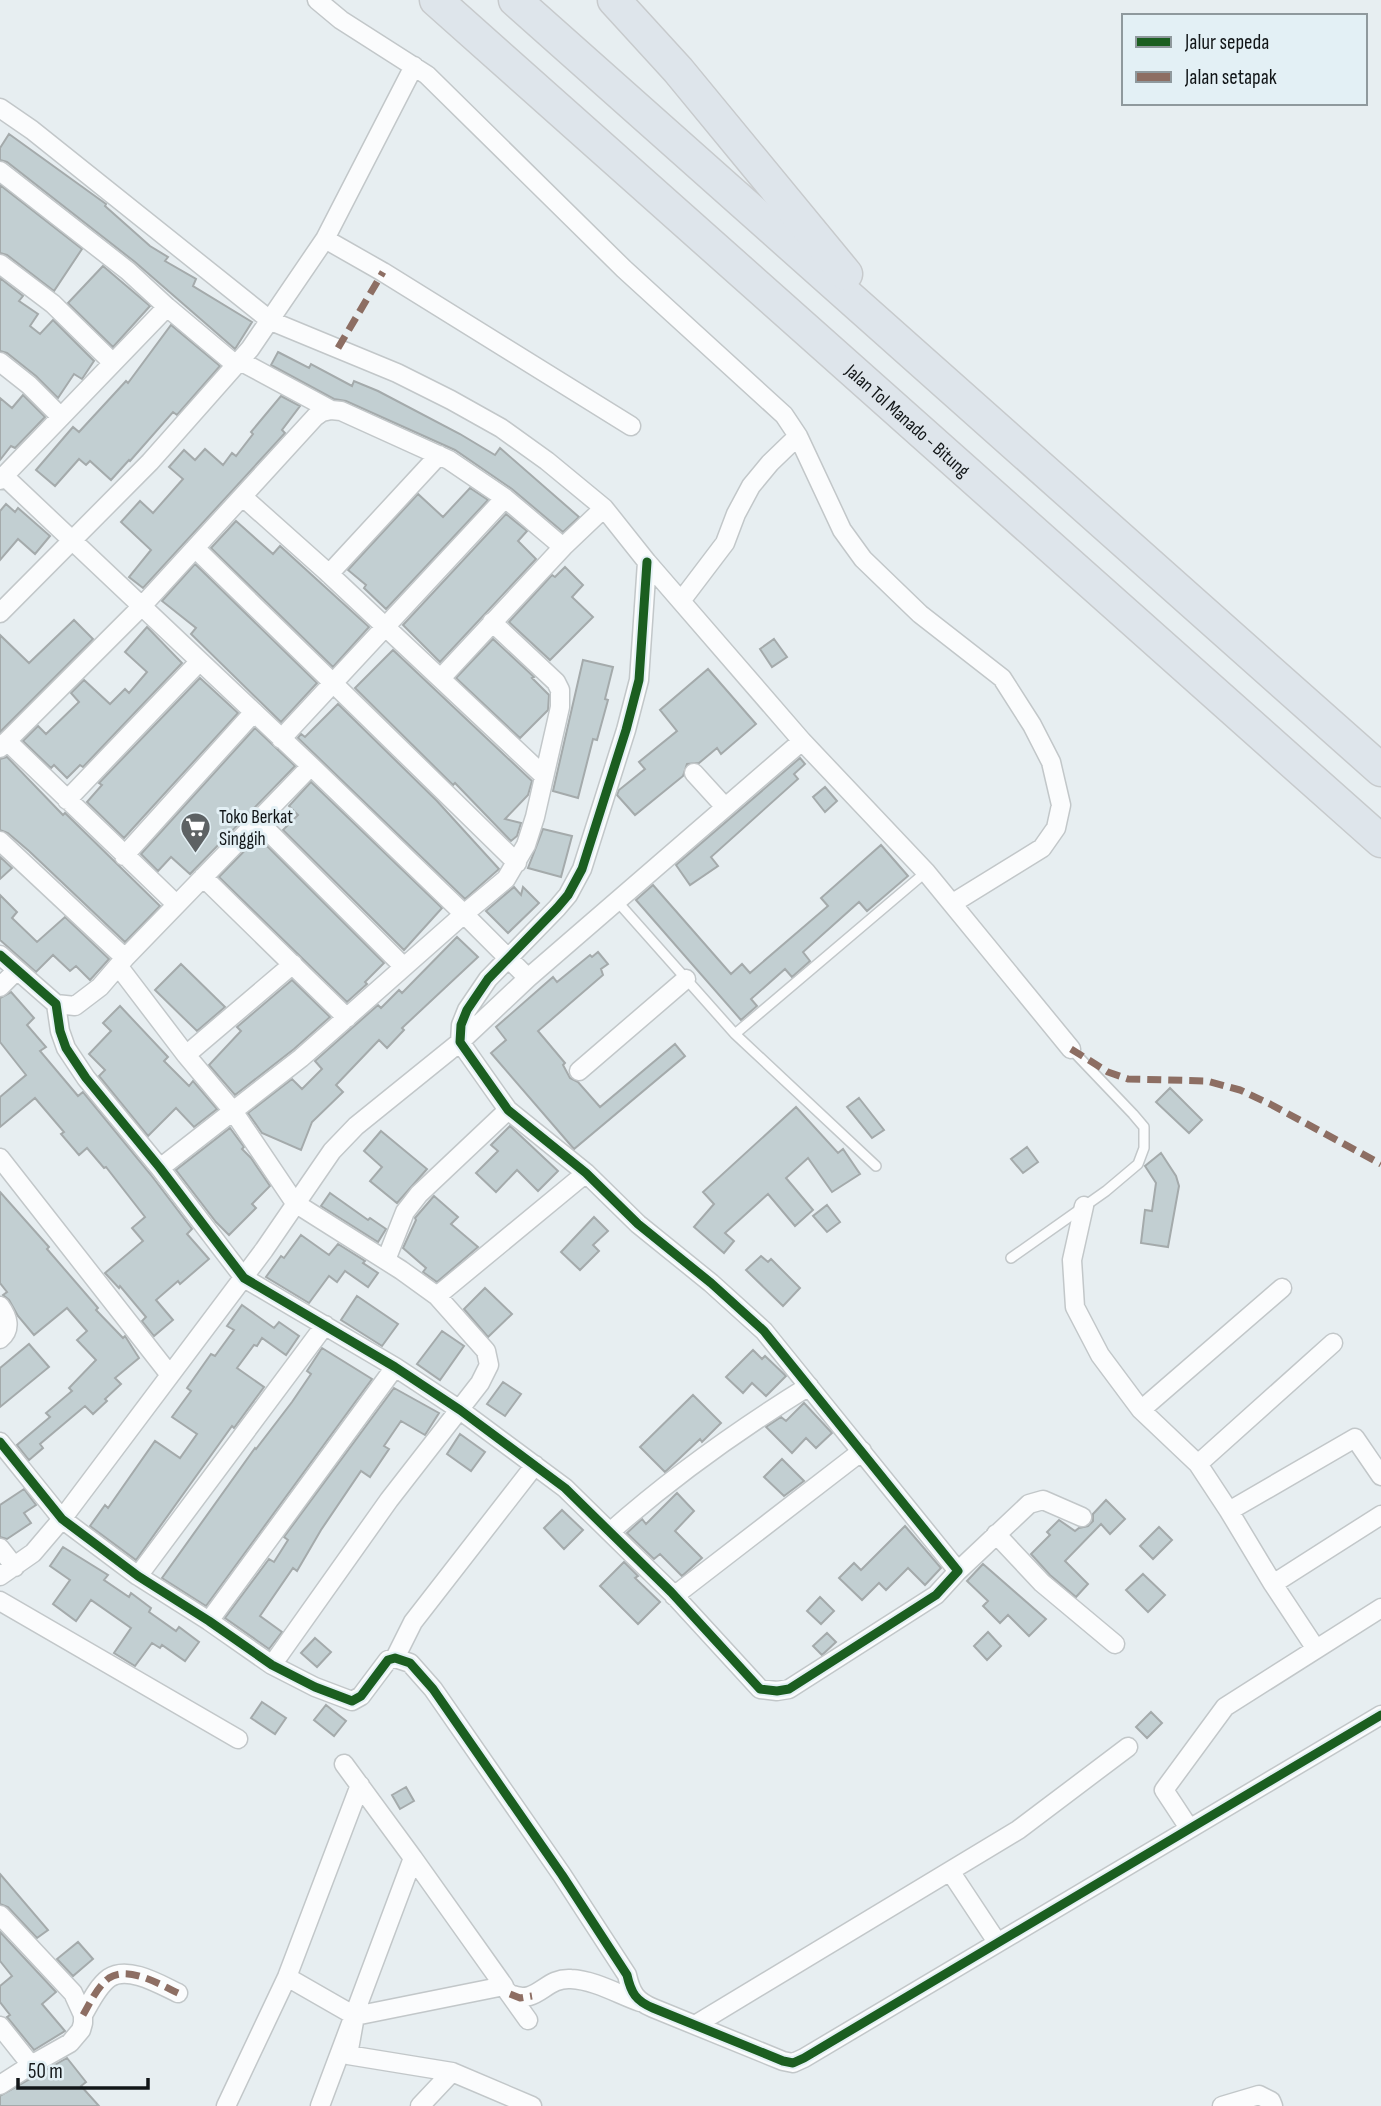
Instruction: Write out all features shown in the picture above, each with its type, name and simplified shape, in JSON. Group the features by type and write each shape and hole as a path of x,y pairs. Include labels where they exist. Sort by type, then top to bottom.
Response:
{"highway":[{"name":"Jalan Tol Manado - Bitung","path":"436,0 1381,841"},
{"path":"515,0 1381,770"},
{"path":"614,0 678,70 911,352"}],"street":[{"path":"317,0 341,20 427,75 624,269 784,415 798,436 842,530 863,559 920,614 1002,678 1032,725 1051,762 1061,805 1056,828 1042,848 953,903"},
{"path":"0,613 150,462 238,363 271,321 325,239 414,65"},
{"path":"0,108 32,130 271,321 397,373 501,428 547,461 604,508 647,562 802,741 953,903 1071,1049"},
{"path":"0,171 118,263 167,307 238,363 331,410 352,415 439,455 482,480 563,547"},
{"path":"325,239 631,426"},
{"path":"0,264 53,304 113,363"},
{"path":"167,307 2,478 72,540 311,765 528,978"},
{"path":"1,364 61,417"},
{"path":"176,904 4,745 142,606 315,417 331,410"},
{"path":"681,601 725,542 751,486 798,436"},
{"path":"329,574 439,455"},
{"path":"243,497 543,775"},
{"path":"281,739 505,498"},
{"path":"440,678 563,547 604,508"},
{"path":"195,548 517,863"},
{"path":"647,562 639,680 582,869 568,895 557,908 488,979 467,1010 461,1025 460,1042 508,1110 586,1173 638,1224 711,1283 764,1331 958,1571"},
{"path":"160,1168 301,1058 506,878 517,863 535,817 560,706 560,690 555,682 492,622"},
{"path":"66,800 199,662"},
{"path":"124,856 254,712"},
{"path":"0,1548 8,1571 43,1543 244,1278 332,1151 356,1126 460,1042 616,900 802,741"},
{"path":"0,955 56,1004 75,1006 86,999 311,765"},
{"path":"694,773 725,807"},
{"path":"258,821 404,967"},
{"path":"0,841 122,962 187,1055 233,1111 295,1203 386,1260 437,1296 486,1351 489,1365 480,1383 389,1500 272,1665"},
{"path":"203,877 347,1018"},
{"path":"187,1055 293,964"},
{"path":"0,987 16,971"},
{"path":"579,1071 686,979"},
{"path":"56,1004 65,1048 244,1278 395,1367 460,1409 565,1488 674,1596 760,1689 789,1689 936,1595 1029,1504 1043,1500 1082,1517"},
{"path":"386,1260 405,1212 419,1194 508,1110"},
{"path":"0,1158 170,1375"},
{"path":"437,1296 586,1173"},
{"path":"1084,1206 1072,1260 1075,1307 1100,1355 1141,1410 1198,1464 1316,1649"},
{"path":"1141,1410 1282,1288"},
{"path":"0,1306 8,1319 8,1329 0,1339"},
{"path":"138,1576 325,1325"},
{"path":"1198,1464 1333,1343"},
{"path":"209,1621 395,1367"},
{"path":"610,1532 704,1455 809,1386"},
{"path":"1229,1510 1355,1438 1381,1476"},
{"path":"0,1442 62,1518 138,1576 272,1665 315,1687 352,1701 361,1696 388,1660 395,1658 410,1663 447,1709 610,1947 627,1975 630,1989 642,2003"},
{"path":"674,1596 862,1451"},
{"path":"395,1658 413,1622 535,1465"},
{"path":"1273,1584 1381,1514"},
{"path":"996,1534 1042,1583 1115,1644"},
{"path":"0,1601 238,1739"},
{"path":"1189,1828 1164,1790 1226,1707 1381,1608"},
{"path":"288,1977 355,2016 507,1990 520,1998 532,1996 555,1980 572,1979 642,2003 793,2063 1381,1715"},
{"path":"695,2025 1018,1830 1128,1747"},
{"path":"344,1764 528,2020"},
{"path":"226,2106 288,1977 360,1785"},
{"path":"320,2106 413,1858"},
{"path":"950,1871 997,1942"},
{"path":"0,1915 73,1993 83,2015 82,2030 70,2043 0,2085"},
{"path":"83,2015 111,1976 129,1974 178,1993"},
{"path":"320,2106 348,2055 355,2016"},
{"path":"0,2026 31,2065"},
{"path":"348,2055 452,2072 530,2105"},
{"path":"420,2106 452,2072"},
{"path":"1222,2106 1259,2095 1271,2101 1273,2106"}],"lane":[{"path":"735,1034 926,872"},
{"path":"616,900 735,1034 876,1166"},
{"path":"1011,1258 1138,1164 1144,1148 1144,1127 1071,1049"}],"building":[{"path":"9,134 106,204 105,206 150,246 168,257 165,261 196,279 193,286 252,322 235,349 135,262 7,162 0,160 0,148"},
{"path":"0,185 82,249 54,291 7,255 0,253"},
{"path":"103,266 150,306 113,347 68,303"},
{"path":"0,278 23,296 19,301 38,314 30,326 40,334 53,320 94,361 82,379 74,374 58,398 36,376 7,353 0,351"},
{"path":"171,325 220,366 177,415 173,412 111,480 90,461 86,465 79,459 55,486 36,470 73,427 79,432 126,381 128,383"},
{"path":"278,352 309,368 311,364 352,386 354,381 378,391 495,455 500,448 579,517 563,532 512,489 455,450 346,401 334,399 271,365"},
{"path":"23,395 45,417 15,448 11,446 0,460 0,398 12,408"},
{"path":"281,396 300,406 282,430 285,433 143,588 129,577 151,550 121,522 140,501 153,513 183,479 169,467 184,450 195,460 205,449 223,465 232,453 236,456 253,434 251,432"},
{"path":"470,488 488,500 386,609 364,588 366,585 348,570 418,494 443,517"},
{"path":"6,504 15,512 18,508 50,536 35,554 18,539 0,560 0,511"},
{"path":"506,514 527,531 518,541 536,559 440,662 403,625"},
{"path":"236,521 273,554 280,546 369,627 333,667 211,548"},
{"path":"195,564 317,683 281,722 191,634 196,628 162,601"},
{"path":"565,567 583,585 572,597 593,617 550,660 509,622 552,575 555,577"},
{"path":"74,620 93,639 0,732 0,635 29,663"},
{"path":"147,627 182,663 83,767 80,765 67,778 54,765 51,768 23,741 38,726 46,734 79,702 71,693 84,680 110,704 125,689 129,693 147,672 125,652"},
{"path":"493,639 534,677 532,678 549,695 548,710 520,738 456,678"},
{"path":"774,639 787,657 772,667 760,649"},
{"path":"393,650 532,781 528,795 505,819 521,823 517,836 511,841 455,783 453,785 355,688"},
{"path":"583,660 613,667 605,699 608,700 597,740 593,739 578,798 553,791"},
{"path":"708,669 756,724 721,754 717,748 699,763 687,764 683,776 635,815 617,795 619,790 645,769 639,762 677,731 660,710"},
{"path":"200,678 238,713 124,838 87,802 102,785 99,783"},
{"path":"338,704 437,801 499,869 465,899 298,738 301,734 305,737"},
{"path":"255,728 295,766 190,874 171,857 158,871 141,854"},
{"path":"7,757 63,815 65,813 160,906 125,942 29,851 8,833 0,830 0,759"},
{"path":"800,758 805,764 794,774 798,779 711,857 718,866 690,885 676,865"},
{"path":"311,782 442,908 404,950 283,830 298,815 289,806"},
{"path":"825,787 837,801 825,812 813,797"},
{"path":"543,829 572,836 561,877 528,868"},
{"path":"256,839 267,846 384,963 365,982 367,984 347,1002 219,877"},
{"path":"881,845 908,876 867,911 859,902 803,952 810,961 792,977 785,969 751,999 757,1006 741,1020 636,900 653,885 731,974 742,964 750,973 828,906 821,898"},
{"path":"0,857 12,868 0,879"},
{"path":"514,887 521,895 523,887 539,903 508,933 486,911"},
{"path":"0,895 17,912 12,918 37,942 65,917 109,959 90,980 76,966 70,971 53,955 36,972 0,940"},
{"path":"457,937 478,957 402,1028 404,1030 387,1048 379,1040 336,1085 343,1092 312,1122 301,1150 262,1133 248,1113 292,1079 302,1089 322,1069 315,1061 378,1005 381,1008 399,990 402,993"},
{"path":"598,952 608,964 601,969 603,975 538,1031 565,1063 563,1065 570,1078 578,1082 600,1107 675,1044 685,1056 574,1149 491,1053 506,1040 496,1027 553,977 557,982 590,955 592,957"},
{"path":"181,964 225,1007 197,1031 155,990"},
{"path":"292,980 330,1017 235,1095 209,1065 241,1031 237,1027"},
{"path":"11,992 34,1018 27,1025 46,1047 40,1051 78,1096 83,1092 151,1175 192,1229 187,1234 209,1259 156,1300 173,1320 154,1336 142,1321 146,1317 120,1286 119,1288 105,1273 143,1241 132,1228 145,1217 106,1167 104,1168 87,1148 79,1155 61,1134 64,1132 35,1098 0,1127 0,1097 26,1075 0,1042 0,998"},
{"path":"120,1006 168,1057 164,1061 189,1086 193,1081 217,1109 194,1127 176,1108 148,1136 99,1076 105,1070 89,1054 111,1031 103,1023"},
{"path":"1170,1088 1202,1120 1189,1133 1156,1102"},
{"path":"859,1098 884,1130 872,1138 847,1107"},
{"path":"796,1107 838,1153 843,1149 860,1174 832,1192 808,1158 786,1178 813,1210 795,1226 768,1194 725,1233 734,1241 724,1253 694,1227 714,1204 703,1192"},
{"path":"510,1126 558,1171 538,1191 517,1170 496,1192 476,1173 498,1151 491,1145"},
{"path":"230,1128 270,1186 252,1204 256,1208 229,1235 176,1170"},
{"path":"381,1131 427,1169 397,1203 370,1181 382,1167 364,1151"},
{"path":"1027,1147 1038,1162 1023,1173 1011,1159"},
{"path":"1161,1153 1176,1176 1179,1186 1168,1247 1141,1243 1145,1210 1152,1211 1156,1183 1145,1166"},
{"path":"0,1192 49,1247 47,1249 98,1308 96,1310 123,1338 125,1336 139,1358 115,1378 121,1384 93,1414 85,1406 40,1444 43,1448 29,1460 17,1445 50,1417 46,1413 72,1391 69,1388 96,1360 77,1340 87,1331 67,1308 34,1335 3,1295 7,1292 0,1283"},
{"path":"330,1193 368,1220 370,1218 386,1229 378,1242 321,1206"},
{"path":"434,1196 458,1217 451,1224 478,1247 437,1282 423,1272 426,1268 403,1248 415,1218"},
{"path":"827,1205 840,1222 827,1232 813,1216"},
{"path":"594,1217 608,1231 593,1245 599,1251 580,1270 561,1252"},
{"path":"301,1235 329,1255 338,1244 378,1273 368,1287 345,1271 337,1282 329,1276 309,1303 266,1277"},
{"path":"761,1256 768,1262 771,1259 800,1288 783,1306 746,1270"},
{"path":"485,1288 512,1314 488,1337 464,1309"},
{"path":"357,1296 398,1324 382,1346 341,1320"},
{"path":"242,1305 274,1328 279,1322 299,1336 286,1355 262,1338 237,1368 264,1387 234,1428 232,1426 136,1560 90,1526 105,1505 108,1508 155,1441 180,1458 197,1434 172,1417 191,1391 187,1388 211,1354 215,1356 234,1330 227,1326"},
{"path":"442,1331 464,1346 440,1380 417,1364"},
{"path":"29,1344 49,1367 0,1407 0,1368"},
{"path":"322,1348 372,1379 206,1606 162,1578 255,1448 292,1402 311,1374 307,1371"},
{"path":"753,1350 762,1359 765,1356 786,1376 766,1396 752,1383 743,1393 726,1377"},
{"path":"503,1382 521,1394 505,1416 487,1404"},
{"path":"394,1388 439,1413 425,1435 401,1421 384,1446 389,1449 370,1477 361,1471 297,1571 293,1568 260,1616 282,1632 269,1649 225,1618 269,1559 274,1562 288,1540 284,1537"},
{"path":"693,1395 721,1423 665,1472 640,1447"},
{"path":"804,1403 832,1433 816,1448 806,1438 792,1453 766,1427 781,1417 786,1421"},
{"path":"460,1434 485,1452 471,1471 447,1454"},
{"path":"782,1459 804,1481 784,1496 764,1477"},
{"path":"24,1489 36,1505 24,1513 31,1523 7,1539 0,1537 0,1505"},
{"path":"677,1493 694,1511 675,1531 702,1558 682,1576 660,1554 654,1559 627,1533 642,1519 646,1524"},
{"path":"1106,1500 1125,1519 1110,1534 1101,1524 1065,1561 1088,1584 1076,1597 1031,1554 1050,1535 1047,1532 1059,1520 1075,1531 1088,1526 1093,1521 1093,1514"},
{"path":"562,1510 583,1530 564,1549 544,1528"},
{"path":"905,1526 941,1568 925,1585 908,1568 886,1590 879,1583 862,1600 839,1578 854,1563 861,1570"},
{"path":"1159,1527 1172,1540 1153,1559 1140,1546"},
{"path":"63,1547 108,1575 104,1580 129,1597 131,1593 151,1608 149,1612 176,1631 179,1627 199,1642 185,1661 162,1645 160,1648 152,1643 135,1666 114,1653 131,1628 91,1600 76,1621 53,1604 70,1580 50,1566"},
{"path":"624,1562 638,1576 635,1578 660,1602 638,1624 600,1586"},
{"path":"983,1564 1046,1619 1029,1636 1008,1615 1000,1623 983,1606 988,1601 967,1581"},
{"path":"1143,1574 1165,1595 1148,1612 1126,1590"},
{"path":"820,1597 834,1611 821,1624 807,1611"},
{"path":"988,1632 1001,1646 987,1660 974,1646"},
{"path":"827,1633 836,1642 822,1655 813,1646"},
{"path":"315,1638 331,1652 317,1667 301,1653"},
{"path":"262,1702 286,1718 275,1734 251,1718"},
{"path":"326,1705 346,1721 334,1736 314,1720"},
{"path":"1151,1712 1162,1723 1147,1738 1136,1727"},
{"path":"406,1787 414,1801 400,1809 392,1795"},
{"path":"0,1874 48,1930 37,1938 8,1907 0,1904"},
{"path":"0,1932 56,1992 42,2004 65,2031 34,2050 7,2017 10,2015 0,2002 0,1986 12,1976 0,1961"},
{"path":"78,1942 93,1959 73,1976 57,1959"},
{"path":"67,2058 86,2082 81,2086 99,2106 0,2106 0,2096"}],"marked path":[{"path":"338,348 383,272"},
{"path":"1071,1049 1108,1072 1128,1079 1207,1081 1240,1090 1381,1164"},
{"path":"83,2015 101,1986 117,1975 135,1975 178,1993"},
{"path":"510,1994 520,1998 532,1996"}],"cycle path":[{"path":"0,955 56,1004 66,1048 86,1078 160,1168 244,1278 395,1367 460,1410 565,1488 671,1592 760,1689 789,1689 936,1595 958,1571 764,1331 711,1283 638,1224 586,1173 508,1110 460,1042 461,1025 467,1010 488,979 557,908 568,895 582,869 639,680 647,562"},
{"path":"0,1442 62,1519 138,1576 272,1665 315,1687 352,1701 361,1696 388,1660 395,1658 410,1663 433,1689 562,1875 627,1975 630,1987 638,1999 653,2008 793,2063 1381,1715"}],"place":[{"name":"Toko Berkat Singgih","path":"196,854"}]}
